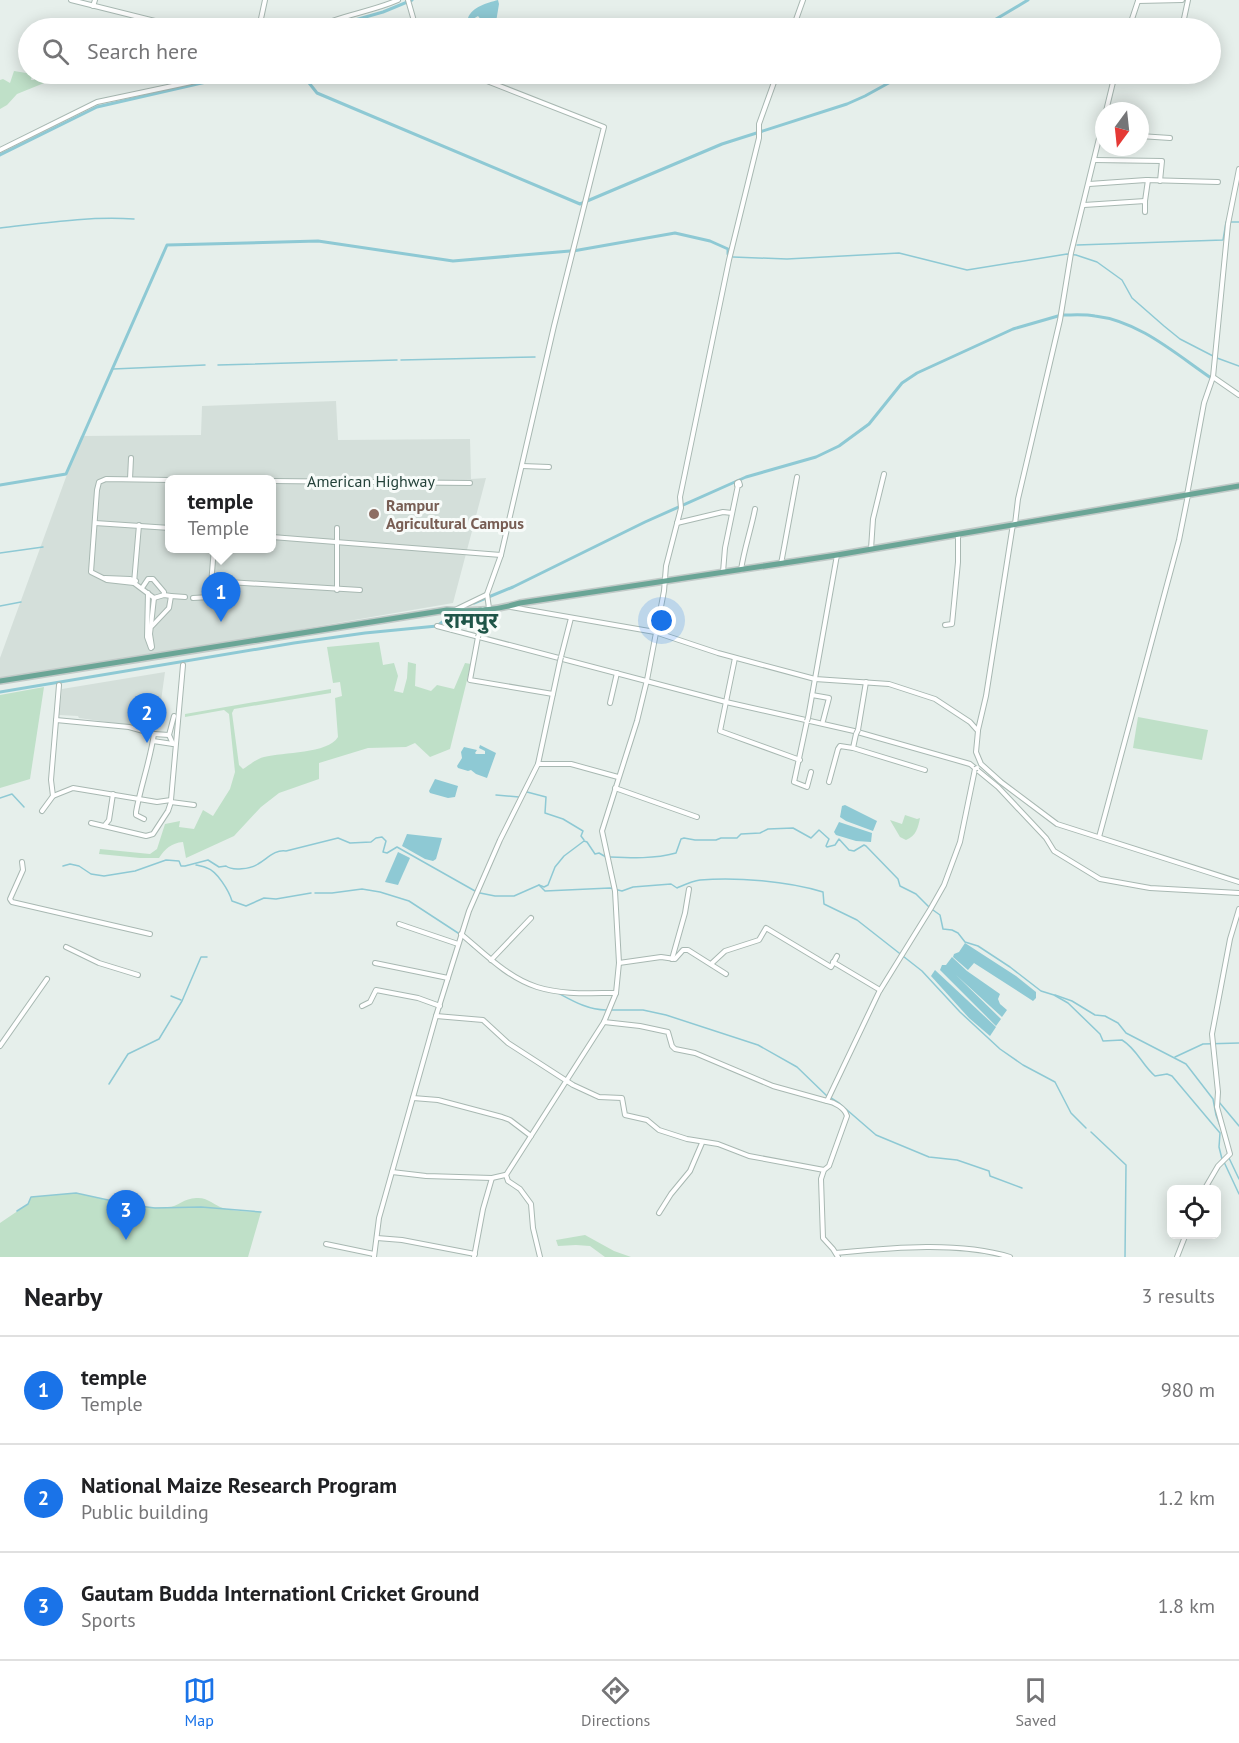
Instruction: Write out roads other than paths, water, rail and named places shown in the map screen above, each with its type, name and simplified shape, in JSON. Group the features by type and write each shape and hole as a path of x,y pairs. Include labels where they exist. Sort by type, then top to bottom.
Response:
{"main road":[{"path":"0,681 328,628 454,611 464,612 487,602 508,606 781,564 1239,486"}],"street":[{"path":"71,0 142,18"},
{"path":"93,6 95,0"},
{"path":"261,18 265,0"},
{"path":"339,18 380,8 398,0"},
{"path":"797,18 803,0"},
{"path":"1133,18 1139,0 1182,0"},
{"path":"1184,18 1188,0"},
{"path":"408,1 413,18"},
{"path":"0,150 97,102 182,84"},
{"path":"494,84 604,127 584,202 501,555 478,635 470,680 553,694"},
{"path":"392,1172 426,1176 492,1178 506,1175 604,1022 616,993 619,963 614,889 602,831 637,722 647,681 666,566 677,523 729,260 759,124 773,84"},
{"path":"1108,102 1113,84"},
{"path":"1149,137 1170,138"},
{"path":"827,1101 880,990 944,885 960,842 978,767 976,752 978,730 986,696 1018,500 1060,320 1071,255 1095,156"},
{"path":"1094,160 1162,161 1160,181"},
{"path":"1099,837 1179,540 1211,379 1228,222 1239,169"},
{"path":"1089,184 1148,180 1218,183"},
{"path":"1145,212 1148,180"},
{"path":"1084,205 1145,201"},
{"path":"1211,379 1239,395"},
{"path":"130,479 131,458"},
{"path":"522,466 549,467"},
{"path":"871,549 873,519 884,474"},
{"path":"781,564 797,477"},
{"path":"154,598 139,585 104,578 92,572 97,488 99,482 106,479 165,480"},
{"name":"American Highway","path":"276,481 470,483"},
{"path":"723,572 738,485"},
{"path":"741,570 744,547 750,534 755,509"},
{"path":"677,523 723,512 732,513"},
{"path":"95,523 165,528"},
{"path":"139,525 139,585 149,598 147,637 152,648 150,639 154,598"},
{"path":"336,528 337,590"},
{"path":"945,625 952,624 958,562 958,535"},
{"path":"276,537 501,555"},
{"path":"193,598 209,598 214,553"},
{"path":"811,772 807,787 795,782 837,555"},
{"path":"139,585 148,579 153,579 164,595"},
{"path":"212,581 360,591"},
{"path":"154,598 164,595 185,597"},
{"path":"151,627 169,609 171,596"},
{"path":"454,611 487,602"},
{"path":"508,606 656,632 735,658 815,679 889,684 935,699 978,730"},
{"path":"326,1244 374,1255 379,1218 461,934 500,840 538,764 571,618"},
{"path":"437,626 726,702 832,726 970,764 998,787 1046,838 1054,851 1100,879 1150,888 1239,893"},
{"path":"735,658 720,731 800,760"},
{"path":"92,823 146,836 153,834 168,811 171,801 183,665"},
{"path":"610,703 617,674"},
{"path":"853,748 866,682"},
{"path":"53,796 51,779 59,685"},
{"path":"812,695 828,698 823,721"},
{"path":"174,716 169,735 175,745"},
{"path":"56,720 129,727 154,734 169,735"},
{"path":"144,819 136,815 154,734"},
{"path":"153,741 175,745"},
{"path":"829,782 840,746 925,770"},
{"path":"538,764 571,764 618,777"},
{"path":"978,767 1058,824 1239,882"},
{"path":"42,811 53,796 73,788 194,805"},
{"path":"615,788 697,817"},
{"path":"105,826 109,820 113,794"},
{"path":"22,862 22,870 10,899 12,902 150,934"},
{"path":"672,958 686,913 688,889"},
{"path":"1207,1185 1218,1166 1230,1154 1217,1107 1218,1092 1212,1034 1230,939 1239,909"},
{"path":"491,960 531,918"},
{"path":"399,924 458,944"},
{"path":"711,964 725,951 759,940 766,927 831,967 837,956"},
{"path":"461,934 500,967 538,987 566,993 616,993"},
{"path":"66,947 99,963 138,975"},
{"path":"619,963 662,957 675,959 683,950 688,950 726,974"},
{"path":"833,962 880,990"},
{"path":"375,963 448,978"},
{"path":"0,1046 47,979"},
{"path":"362,1006 370,1002 376,990 418,998 440,1006"},
{"path":"436,1016 483,1020 508,1043 565,1080 599,1097 622,1098 627,1117 647,1120 659,1130 702,1143 718,1144 749,1156 824,1170"},
{"path":"604,1022 668,1032 675,1049 696,1053 773,1086 827,1101 846,1112 847,1116 829,1166 824,1170 821,1179 823,1238 837,1255 927,1248 992,1251 1010,1257"},
{"path":"413,1098 438,1100 502,1117 510,1120 531,1136"},
{"path":"659,1213 670,1194 690,1172 702,1143"},
{"path":"506,1175 531,1204 533,1228 540,1257"},
{"path":"377,1238 402,1240 474,1256 492,1178"},
{"path":"1177,1257 1184,1239"},
{"path":"989,1257 992,1251"}],"water":[{"path":"498,0 497,18 480,18 478,16 468,18 476,8"},
{"path":"480,745 496,753 487,778 457,766 462,758 461,752 464,747 477,750 476,754 485,754 485,751 479,748"},
{"path":"435,779 458,786 455,797 448,798 430,793"},
{"path":"845,805 877,821 873,831 840,817 842,806"},
{"path":"839,822 872,833 871,842 856,841 836,835 834,832"},
{"path":"407,834 442,838 436,859 433,861 425,859 402,846"},
{"path":"398,852 410,858 398,885 385,882"},
{"path":"965,943 1016,976 1036,992 1036,998 1033,1001 974,963 968,970 953,957"},
{"path":"952,957 967,971 1000,994 998,999 1000,1004 1007,1010 1002,1017 956,975 1001,1019 996,1026 940,970 942,965 946,965"},
{"path":"935,970 996,1027 990,1036 969,1018 931,976"}],"waterway":[{"path":"362,18 412,0"},
{"path":"998,18 1028,0"},
{"path":"0,155 97,107 197,84"},
{"path":"310,84 317,93 580,204 722,144 847,104 887,84"},
{"path":"0,228 83,219 134,219"},
{"path":"1077,245 1223,240 1226,222"},
{"path":"1230,222 1239,222"},
{"path":"573,251 675,233 710,241 728,249 728,254"},
{"path":"0,485 66,474 167,245 318,241 453,261 570,251"},
{"path":"733,257 787,259 899,253 967,270 1067,254 1076,255 1097,262 1122,280 1132,298 1164,326 1180,339 1213,356"},
{"path":"1063,315 1091,315 1128,325 1158,341 1214,380"},
{"path":"474,603 513,587 645,522 746,477 816,457 839,446 869,424 902,383 917,373 1013,329 1058,316"},
{"path":"401,360 535,357"},
{"path":"1217,358 1239,366"},
{"path":"218,365 397,360"},
{"path":"113,369 205,365"},
{"path":"0,553 43,547"},
{"path":"0,606 21,602"},
{"path":"0,692 294,643 437,626 457,611"},
{"path":"527,792 546,797 545,813 563,819 583,831 581,836 584,840"},
{"path":"0,798 12,794 24,807"},
{"path":"496,795 519,797"},
{"path":"610,857 635,858 676,853 681,839 684,838 716,840 737,838 741,834 760,833 768,829 793,828 811,838 819,830 829,839 827,847 835,845 839,839 849,850 854,851 866,846 898,879 900,886 916,894 929,907"},
{"path":"63,866 70,864 79,866 91,874 104,876 135,871 166,860 179,861 181,866 208,860 219,867 242,869 255,866 278,851 338,838 350,843 371,842 382,837 386,841 383,852 387,853 397,847 475,891"},
{"path":"480,893 514,896 539,885 544,887 548,885 555,867 564,856 584,841 595,854 599,853 606,857"},
{"path":"196,865 206,867 215,873 232,901 246,906 264,898 276,899 311,893"},
{"path":"539,885 545,891 610,888 622,891 633,887 671,884 677,888 697,881 730,879 778,883 823,892 824,904 857,920 922,971 960,1012 1000,1049 1023,1065 1055,1082 1071,1113 1086,1128"},
{"path":"315,893 362,889 380,892 409,901 458,933"},
{"path":"933,910 940,915 943,929 958,933 965,942 978,946 1041,991 1068,1003 1100,1034 1103,1041 1122,1040 1132,1048 1155,1076 1167,1074 1172,1076 1220,1133 1219,1147 1222,1159"},
{"path":"466,940 473,947"},
{"path":"109,1084 128,1054 159,1039 182,1001 201,957 207,957"},
{"path":"558,993 587,1007 606,1010"},
{"path":"1055,995 1072,1001 1095,1015 1105,1016 1118,1023 1126,1033 1186,1064 1213,1099 1220,1126"},
{"path":"171,996 181,1000"},
{"path":"612,1010 643,1010 666,1015 758,1045 797,1067 827,1096"},
{"path":"1175,1057 1203,1044 1239,1043"},
{"path":"831,1098 876,1135 929,1157 957,1160 989,1171 990,1176 1022,1188"},
{"path":"1219,1102 1239,1126"},
{"path":"1091,1132 1126,1165 1125,1257"},
{"path":"1226,1145 1228,1154"},
{"path":"1229,1158 1239,1179"},
{"path":"1224,1162 1239,1194"},
{"path":"17,1211 28,1204 31,1197 76,1193 155,1208 201,1207 261,1212"}],"place":[{"name":"Rampur Agricultural Campus","path":"374,514"},
{"name":"temple","path":"221,622"},
{"name":"National Maize Research Program","path":"147,743"},
{"name":"Gautam Budda Internationl Cricket Ground","path":"126,1240"}],"district":[{"name":"रामपुर","path":"471,620"}]}
